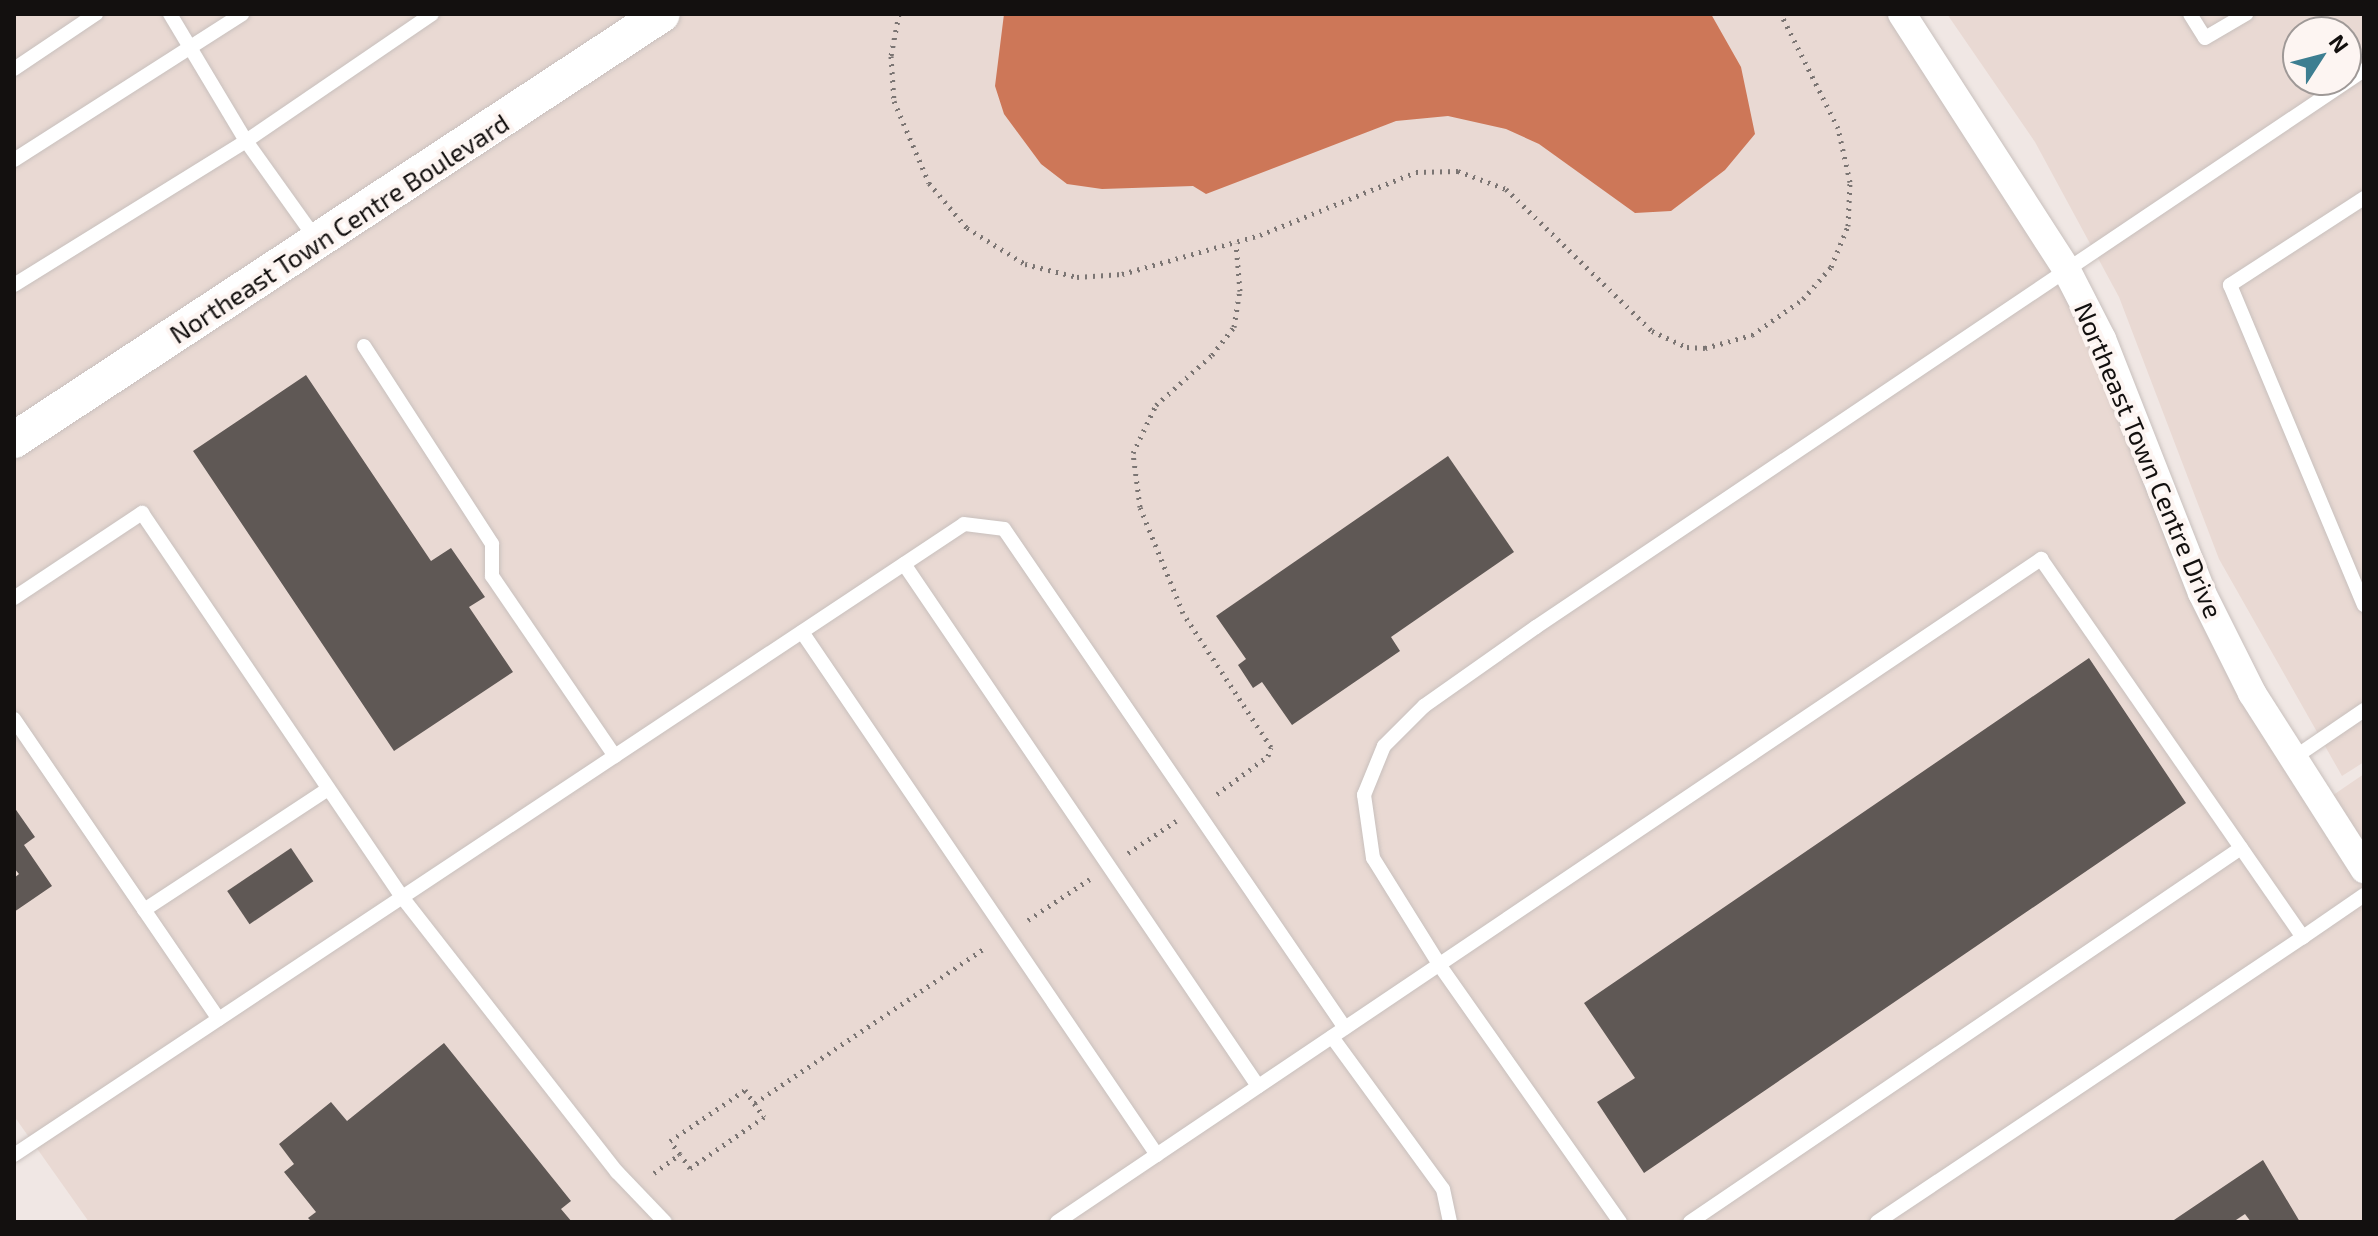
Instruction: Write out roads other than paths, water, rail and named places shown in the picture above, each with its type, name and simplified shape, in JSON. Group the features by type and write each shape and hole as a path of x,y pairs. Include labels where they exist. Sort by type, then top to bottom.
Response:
{"street":[{"name":"Northeast Town Centre Boulevard","path":"14,440 662,14"},
{"name":"Northeast Town Centre Drive","path":"1902,14 2065,267 2102,339 2202,593 2252,693 2364,869"}],"lane":[{"path":"14,69 96,14"},
{"path":"170,14 246,141 318,242"},
{"path":"14,160 242,14"},
{"path":"14,285 246,141 432,14"},
{"path":"2190,14 2205,38 2246,14"},
{"path":"1620,1222 1439,964 1373,858 1364,824 1364,795 1372,768 1397,732 1424,706 1536,627 2065,267 2364,70"},
{"path":"2364,198 2230,285 2364,605"},
{"path":"364,346 492,544 492,576 615,756"},
{"path":"14,598 142,513 402,897 617,1172 665,1222"},
{"path":"14,1155 964,524 1004,529 1443,1189 1450,1222"},
{"path":"1057,1222 2041,559 2303,937"},
{"path":"904,564 1258,1086"},
{"path":"802,632 1157,1155"},
{"path":"2292,759 2364,710"},
{"path":"14,719 219,1019"},
{"path":"144,910 328,789"},
{"path":"1690,1222 2241,848"},
{"path":"1877,1222 2364,895"}]}
